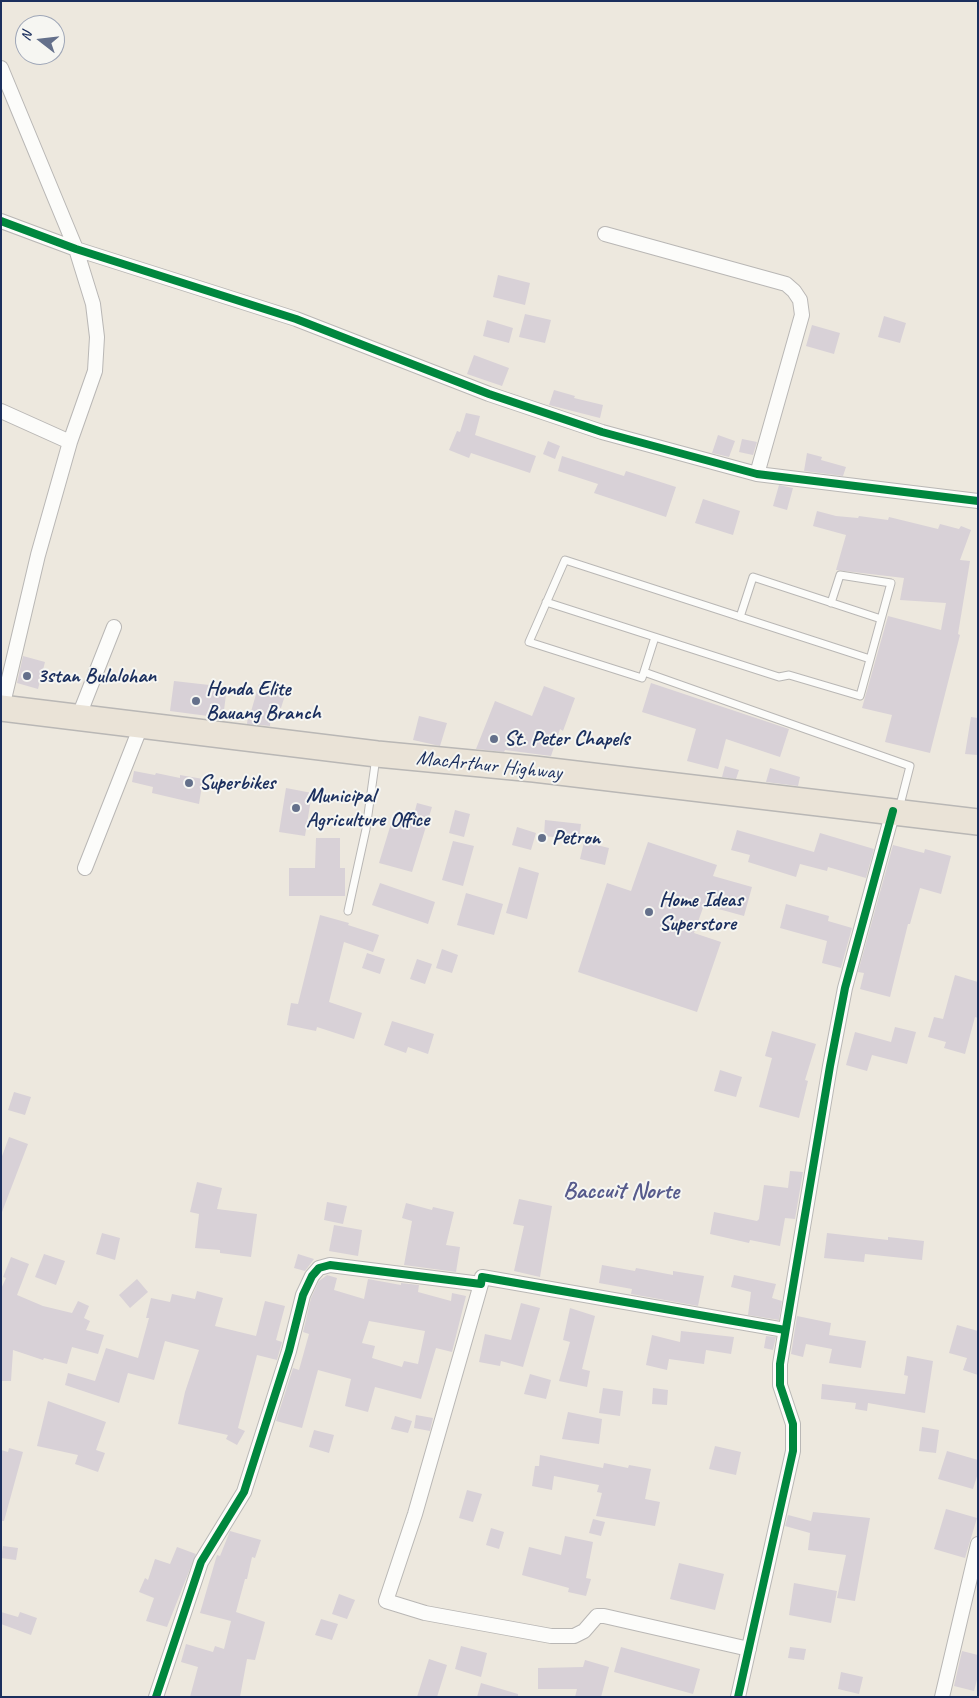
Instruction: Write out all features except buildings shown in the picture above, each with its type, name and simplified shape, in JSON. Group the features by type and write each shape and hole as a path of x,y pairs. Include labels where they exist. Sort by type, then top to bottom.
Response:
{"highway":[{"name":"MacArthur Highway","path":"2,708 377,754 534,769 978,822"}],"street":[{"path":"1,68 76,249 93,304 96,354 95,371 70,442 38,555 2,708"},
{"path":"1,221 76,249 296,319 400,361 546,414 602,432 757,474 978,501"},
{"path":"605,234 786,284 800,300 802,315 757,474"},
{"path":"1,411 70,442"},
{"path":"78,718 114,627"},
{"path":"85,868 141,726"},
{"path":"738,1697 793,1450 793,1424 780,1385 780,1364 844,988 896,811"},
{"path":"156,1697 201,1562 244,1492 286,1359 303,1295 312,1276 319,1268 330,1265 481,1284"},
{"path":"750,1649 604,1616 597,1616 584,1631 574,1636 551,1636 425,1613 386,1601 415,1514 482,1277 785,1330"},
{"path":"942,1697 978,1544"}],"lane":[{"path":"655,637 642,678 529,642 564,560 870,659"},
{"path":"546,602 780,677 789,675 860,696 891,583 840,575 831,603"},
{"path":"740,617 753,577 881,619"},
{"path":"644,672 910,766 896,811"},
{"path":"348,911 366,829 377,754"}],"cycle path":[{"path":"1,221 76,249 296,319 489,394 602,432 757,474 978,501"},
{"path":"738,1697 793,1451 793,1424 780,1385 780,1364 830,1066 845,988 893,811"},
{"path":"156,1697 201,1562 244,1492 289,1351 303,1295 312,1276 319,1268 330,1265 481,1284 482,1277 785,1330"}],"place":[{"name":"3stan Bulalohan","path":"27,676"},
{"name":"Honda Elite Bauang Branch","path":"196,701"},
{"name":"St. Peter Chapels","path":"494,739"},
{"name":"Superbikes","path":"189,783"},
{"name":"Municipal Agriculture Office","path":"296,808"},
{"name":"Petron","path":"542,838"},
{"name":"Home Ideas Superstore","path":"649,912"}],"district":[{"name":"Baccuit Norte","path":"621,1192"}]}
